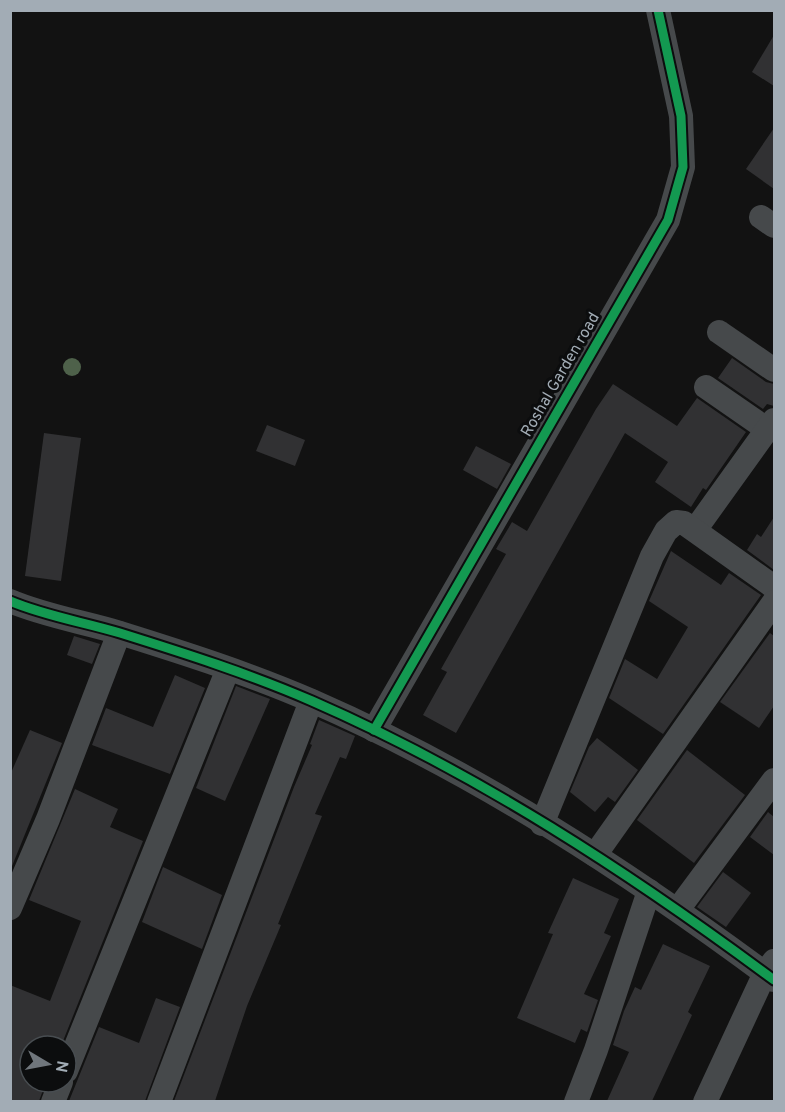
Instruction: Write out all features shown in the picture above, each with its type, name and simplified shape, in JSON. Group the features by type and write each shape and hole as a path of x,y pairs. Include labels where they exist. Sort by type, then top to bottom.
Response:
{"street":[{"name":"Roshal Garden road","path":"374,730 668,220 683,167 681,116 658,10"},
{"path":"720,332 774,370"},
{"path":"695,530 771,425 706,387"},
{"path":"542,824 652,556 666,531 676,522 684,522 774,587"},
{"path":"595,855 774,602"},
{"path":"13,610 119,633 228,669 311,701 374,730 446,767 595,855 679,908 771,971 705,1101"},
{"path":"10,909 48,819 119,633"},
{"path":"78,1041 228,669"},
{"path":"159,1101 311,701"},
{"path":"679,908 774,780"},
{"path":"576,1101 596,1050 649,891"}],"building":[{"path":"774,35 774,86 752,72"},
{"path":"774,128 774,189 746,169"},
{"path":"732,358 766,382 774,384 774,406 767,404 763,409 718,378"},
{"path":"613,384 677,426 697,398 746,432 706,490 703,488 691,507 655,482 668,462 625,433 456,733 423,715 447,672 441,669 506,554 496,549 512,522 527,531 596,409"},
{"path":"267,425 305,440 295,466 256,451"},
{"path":"44,433 81,438 61,581 25,576"},
{"path":"476,446 511,464 497,489 463,470"},
{"path":"774,517 774,570 747,550 757,534 761,537"},
{"path":"671,551 721,585 729,573 761,595 663,734 609,698 625,659 657,679 688,627 649,601"},
{"path":"770,633 774,636 774,706 759,728 720,702"},
{"path":"74,636 100,644 92,664 67,655"},
{"path":"175,675 205,688 170,774 92,745 106,708 153,727"},
{"path":"236,686 270,699 225,801 196,788"},
{"path":"319,720 355,736 346,759 340,757 315,814 322,816 278,924 281,925 247,1006 215,1101 174,1101 312,745 310,744"},
{"path":"30,730 62,743 10,871 10,775"},
{"path":"597,738 638,770 615,802 608,797 595,812 570,792 589,747"},
{"path":"687,750 745,795 694,863 637,820"},
{"path":"75,789 118,809 110,827 143,841 66,1034 18,1034 18,1094 42,1094 39,1101 10,1101 10,985 50,1001 81,921 29,900"},
{"path":"768,812 774,817 774,855 750,837"},
{"path":"163,867 222,895 202,949 142,922"},
{"path":"723,872 751,893 726,927 697,907"},
{"path":"573,878 619,899 604,933 611,936 584,994 598,1000 587,1032 581,1029 575,1043 517,1018 553,934 548,933"},
{"path":"663,944 710,966 688,1012 692,1015 652,1101 607,1101 629,1052 613,1045 624,1011 635,987 641,990"},
{"path":"156,998 180,1007 145,1101 69,1101 72,1094 78,1094 78,1079 99,1027 139,1043"}],"cycle path":[{"path":"374,730 668,220 683,167 681,116 658,10"},
{"path":"10,601 193,656 289,691 373,729 434,760 551,827 664,901 774,980"}]}
